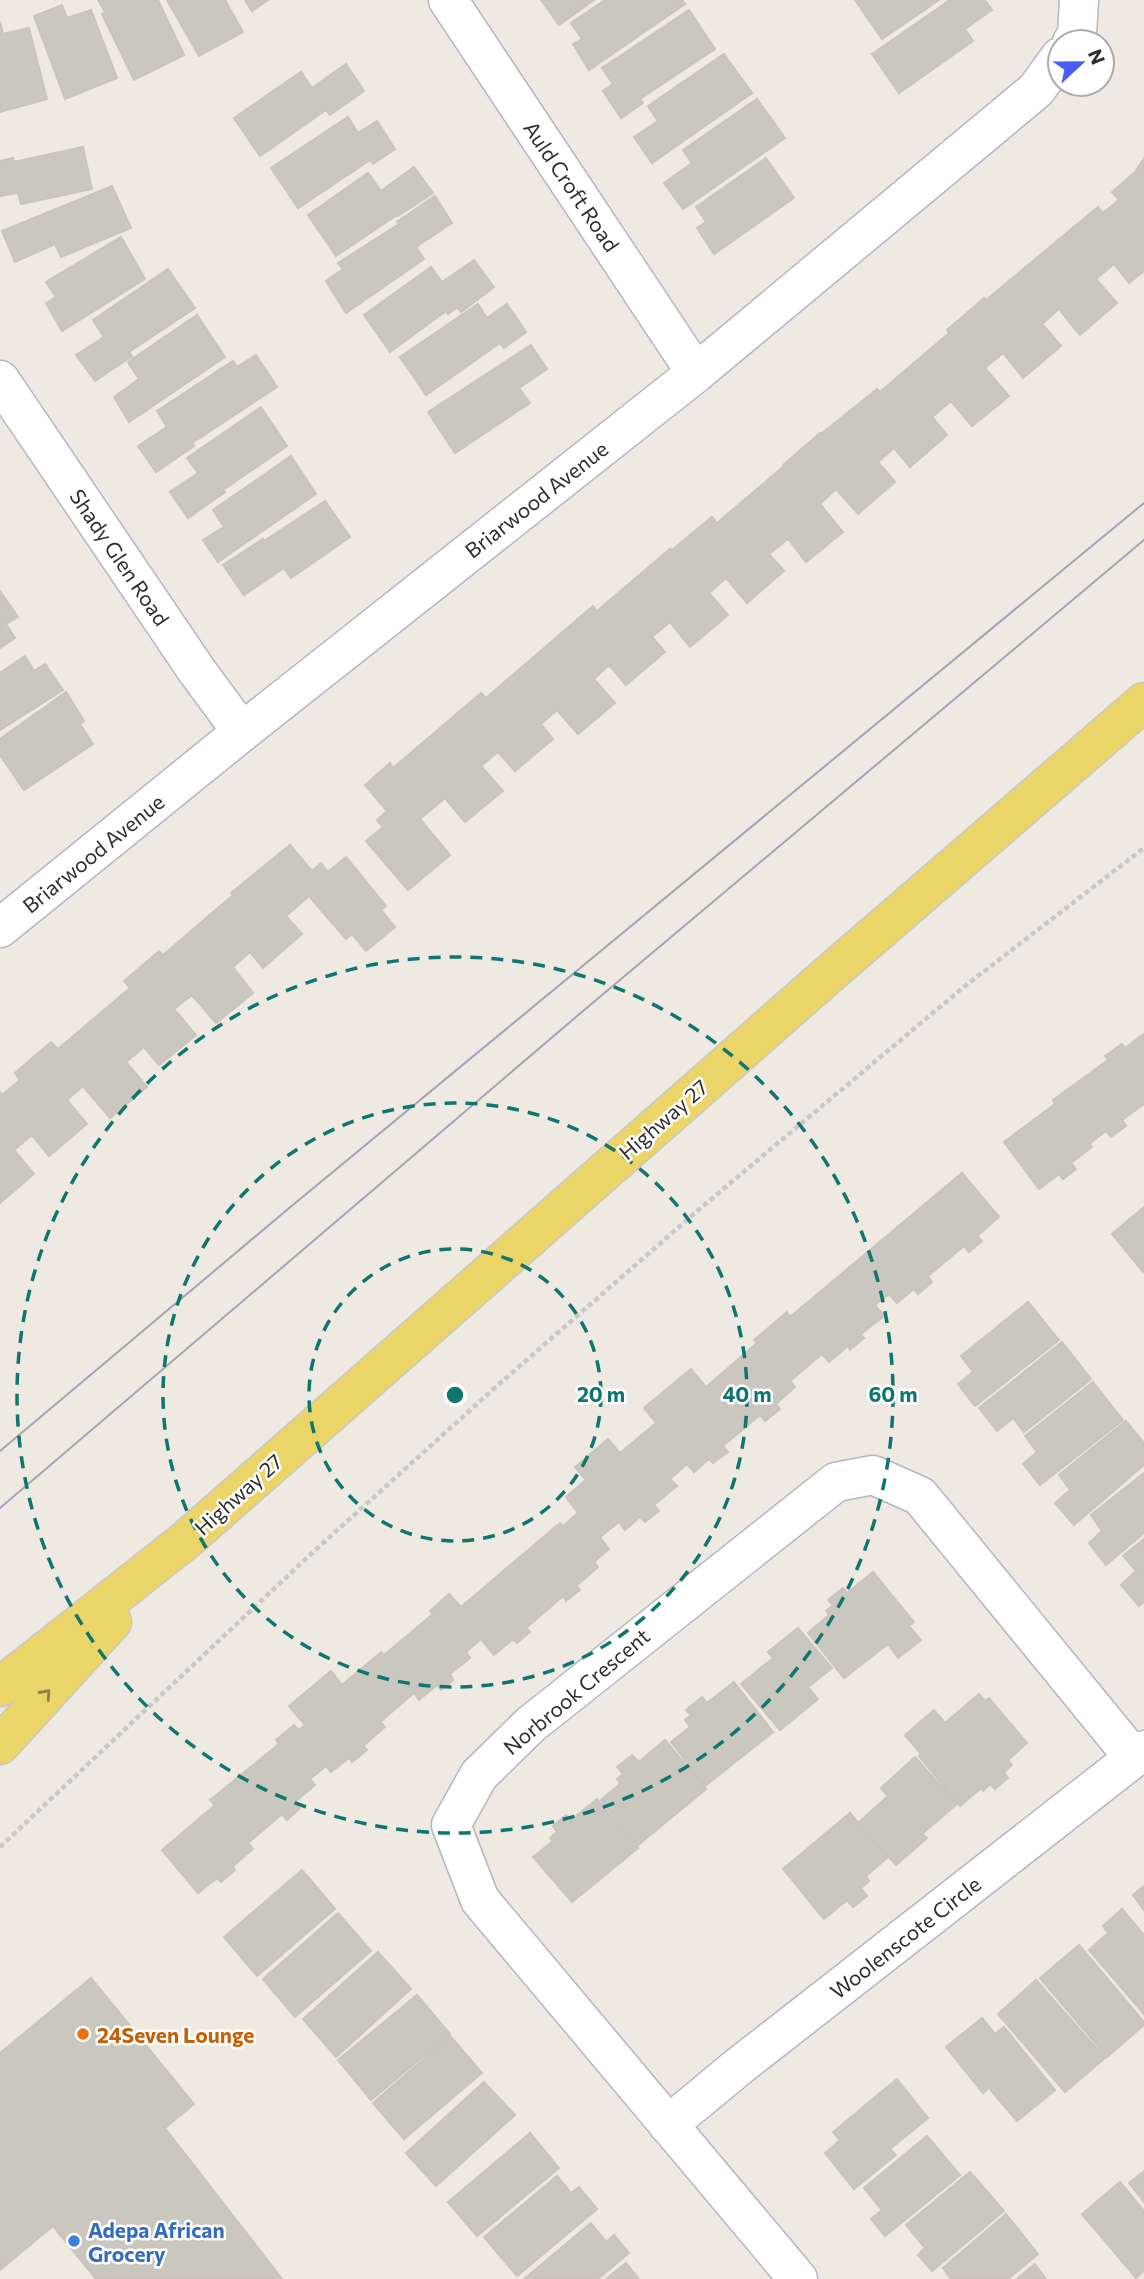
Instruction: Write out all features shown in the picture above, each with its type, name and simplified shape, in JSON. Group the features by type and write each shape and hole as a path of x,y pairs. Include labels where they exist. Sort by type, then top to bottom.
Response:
{"main road":[{"name":"Highway 27","path":"0,1687 186,1540 828,975 1144,702"},
{"name":"Highway 27","path":"0,1745 186,1540"}],"street":[{"name":"Auld Croft Road","path":"448,0 696,373"},
{"path":"1077,28 1079,0"},
{"name":"Briarwood Avenue","path":"0,928 242,732 696,373 1036,90 1046,76"},
{"name":"Shady Glen Road","path":"0,380 197,671 242,732"},
{"name":"Norbrook Crescent","path":"798,2279 480,1900 451,1825 479,1775 530,1725 836,1482 873,1475 920,1496 1139,1754"},
{"name":"Woolenscote Circle","path":"668,2125 749,2058 1139,1754"}],"path":[{"path":"0,1847 312,1553 702,1206 965,986 1144,848"}],"building":[{"path":"98,0 158,0 184,55 134,80"},
{"path":"167,0 225,0 243,32 199,56"},
{"path":"245,0 268,0 252,11"},
{"path":"541,0 594,0 559,25"},
{"path":"605,0 682,0 685,4 589,70 573,44 582,39 571,23"},
{"path":"855,0 939,0 882,39"},
{"path":"950,0 985,0 992,10 965,29 973,41 899,93 872,54"},
{"path":"62,5 67,18 91,10 117,78 65,99 34,16"},
{"path":"689,10 715,49 640,99 643,103 621,118 603,91 613,84 602,68"},
{"path":"0,22 3,34 29,28 47,99 0,112"},
{"path":"724,54 752,93 652,163 634,137 658,121 648,106"},
{"path":"346,64 364,91 330,115 326,110 260,156 234,118 301,72 312,88"},
{"path":"757,99 785,138 683,209 664,183 692,163 683,150"},
{"path":"348,117 358,133 377,121 395,149 373,164 370,160 298,208 271,168"},
{"path":"83,147 92,189 21,204 18,193 0,196 0,161 13,158 14,162"},
{"path":"766,158 794,198 714,254 697,228 706,222 696,207"},
{"path":"1144,158 1144,271 1129,283 1114,264 1096,279 1117,303 1080,335 1059,309 1042,324 1061,346 1023,378 1003,353 985,368 1009,396 972,426 951,401 932,417 947,435 910,467 894,448 878,462 895,482 858,514 836,489 820,504 843,532 806,562 788,539 769,554 784,571 747,603 726,578 709,593 728,615 690,647 670,622 652,637 665,652 626,685 609,665 594,679 615,703 578,734 557,710 541,724 553,739 515,771 498,752 481,766 503,791 465,822 445,798 420,819 450,855 408,890 366,841 383,827 377,820 387,811 365,785 390,763 393,768 481,693 486,698 593,606 597,611 712,517 717,523 820,433 877,389 880,392 949,333 947,330 984,298 986,300 1098,207 1103,213 1119,200 1112,192 1135,172"},
{"path":"414,167 433,193 336,256 308,215 368,173 381,191"},
{"path":"112,186 131,228 61,257 55,244 15,262 2,231"},
{"path":"435,196 452,223 416,247 424,259 346,313 326,281 343,269 338,263 399,224 397,222"},
{"path":"121,237 145,279 62,331 46,303 56,297 46,282"},
{"path":"474,260 494,287 461,312 457,307 448,314 446,311 390,352 364,315 431,267 442,282"},
{"path":"168,269 195,308 129,352 132,356 95,381 76,355 104,337 93,320"},
{"path":"478,304 487,318 507,304 526,332 504,348 500,343 426,395 400,357"},
{"path":"197,315 225,357 129,422 114,397 139,379 128,362"},
{"path":"531,345 547,369 519,388 530,403 455,453 428,412"},
{"path":"256,355 277,387 192,443 194,446 156,472 138,446 167,427 157,411 233,361 237,367"},
{"path":"261,407 287,446 188,518 170,492 198,473 187,458"},
{"path":"291,456 316,494 218,562 203,540 224,527 213,510"},
{"path":"325,501 350,537 291,578 284,568 244,595 223,565"},
{"path":"0,591 18,617 6,624 15,638 0,648"},
{"path":"25,656 34,671 45,664 63,690 0,730 0,673"},
{"path":"66,692 84,721 80,724 93,744 24,790 0,755 0,739"},
{"path":"290,845 312,871 321,863 328,872 346,857 386,906 381,910 395,927 366,951 352,934 346,939 309,896 286,916 302,934 263,968 250,952 233,967 253,993 216,1023 192,995 174,1009 196,1035 159,1065 144,1047 126,1062 147,1087 110,1118 83,1086 67,1100 87,1124 49,1156 32,1135 14,1150 34,1174 0,1203 0,1092 2,1095 20,1080 15,1073 51,1042 58,1049 130,988 124,981 159,951 163,955 233,895 231,893"},
{"path":"1144,1034 1144,1104 1122,1120 1126,1126 1111,1137 1106,1131 1089,1144 1092,1147 1071,1163 1076,1169 1063,1179 1059,1174 1039,1189 1004,1142 1055,1104 1053,1100 1108,1060 1105,1056 1122,1044 1125,1048"},
{"path":"962,1173 999,1217 977,1236 982,1241 969,1252 964,1246 928,1276 932,1282 918,1294 914,1289 897,1303 889,1294 875,1305 884,1316 861,1334 864,1338 850,1350 848,1346 829,1362 822,1354 790,1381 795,1387 776,1404 780,1409 765,1421 760,1415 723,1446 728,1452 713,1463 709,1459 694,1472 687,1464 670,1479 677,1486 654,1505 659,1511 645,1522 640,1517 625,1530 619,1522 600,1537 609,1549 594,1562 598,1567 576,1586 580,1590 566,1601 563,1596 526,1628 530,1632 517,1643 513,1639 494,1655 481,1639 466,1652 470,1658 450,1674 453,1680 441,1690 437,1685 419,1700 414,1693 380,1722 385,1727 363,1746 367,1750 352,1762 349,1758 331,1772 326,1766 310,1779 315,1785 295,1802 300,1808 287,1820 282,1814 248,1843 253,1849 233,1866 235,1870 221,1882 217,1878 198,1893 162,1850 215,1805 210,1800 279,1744 276,1740 294,1725 299,1730 305,1725 289,1706 331,1671 342,1685 381,1652 384,1655 433,1614 430,1611 449,1594 461,1607 560,1523 563,1526 578,1513 566,1497 586,1480 575,1467 608,1439 620,1453 656,1423 644,1408 691,1369 706,1387 757,1343 754,1340 787,1312 790,1317"},
{"path":"1144,1207 1144,1271 1143,1272 1112,1234"},
{"path":"1028,1302 1059,1340 975,1406 958,1384 973,1372 961,1356"},
{"path":"1062,1342 1091,1379 1024,1432 1013,1418 997,1431 979,1408"},
{"path":"1093,1382 1123,1420 1040,1485 1023,1464 1037,1452 1025,1436"},
{"path":"1126,1421 1144,1443 1144,1465 1074,1525 1055,1503 1070,1490 1059,1475"},
{"path":"1144,1473 1144,1533 1106,1565 1089,1543 1102,1531 1091,1515"},
{"path":"1144,1539 1144,1602 1139,1606 1121,1585 1136,1571 1123,1556"},
{"path":"873,1572 914,1622 909,1626 921,1640 898,1658 888,1644 844,1678 808,1633 829,1615 826,1611 833,1605 828,1600 843,1588 847,1593"},
{"path":"798,1628 832,1668 808,1687 818,1699 780,1730 741,1684 773,1658 768,1652"},
{"path":"734,1682 773,1732 705,1786 671,1742 690,1727 685,1720 691,1715 686,1710 702,1697 707,1703"},
{"path":"979,1694 985,1701 989,1698 1027,1743 1008,1760 1012,1765 1004,1772 1008,1778 995,1789 990,1784 983,1791 981,1788 960,1806 905,1735 934,1710 945,1723"},
{"path":"665,1740 706,1789 638,1845 601,1800 620,1784 617,1779 623,1774 617,1767 632,1755 639,1762"},
{"path":"915,1757 957,1804 922,1834 927,1838 896,1865 858,1823 888,1796 881,1788"},
{"path":"597,1799 638,1848 572,1902 533,1857 553,1841 550,1838 557,1832 553,1826 566,1815 571,1820"},
{"path":"850,1813 887,1858 866,1876 869,1881 861,1888 867,1896 853,1907 847,1900 824,1919 783,1869"},
{"path":"302,1870 335,1909 257,1976 224,1937"},
{"path":"1144,1886 1144,1910 1133,1895"},
{"path":"1122,1909 1144,1935 1144,2014 1089,1950 1108,1933 1103,1926"},
{"path":"338,1913 371,1951 295,2017 263,1979"},
{"path":"1079,1945 1144,2022 1144,2025 1107,2057 1040,1978"},
{"path":"378,1952 411,1989 336,2057 303,2019"},
{"path":"91,1978 194,2104 165,2128 282,2279 96,2279 53,2226 0,2270 0,2053"},
{"path":"1036,1980 1105,2058 1065,2092 998,2014"},
{"path":"417,1995 450,2034 371,2100 338,2060"},
{"path":"982,2018 995,2034 1004,2027 1055,2090 1017,2121 989,2088 983,2093 946,2047"},
{"path":"450,2036 482,2073 404,2139 373,2103"},
{"path":"897,2079 928,2118 890,2149 896,2155 854,2189 825,2153 840,2140 833,2132"},
{"path":"484,2082 515,2115 436,2186 406,2153"},
{"path":"530,2133 559,2168 477,2236 448,2202"},
{"path":"927,2136 960,2175 885,2236 871,2219 882,2210 864,2188"},
{"path":"1144,2171 1144,2202 1129,2183"},
{"path":"970,2172 1004,2211 932,2271 918,2255 925,2248 906,2225"},
{"path":"557,2176 571,2193 579,2187 597,2209 517,2276 484,2237"},
{"path":"1120,2182 1144,2211 1144,2271 1136,2278 1082,2214"},
{"path":"1006,2214 1038,2254 1008,2279 951,2279 943,2268"},
{"path":"591,2223 606,2242 614,2235 629,2253 598,2279 524,2279"},
{"path":"626,2263 639,2279 606,2279"},
{"path":"1035,2264 1046,2279 1017,2279"}],"tram line":[{"path":"0,1451 288,1209 1144,503"},
{"path":"0,1508 583,1011 1144,540"}],"place":[{"name":"24Seven Lounge","path":"83,2034"},
{"name":"Adepa African Grocery","path":"74,2241"}]}
